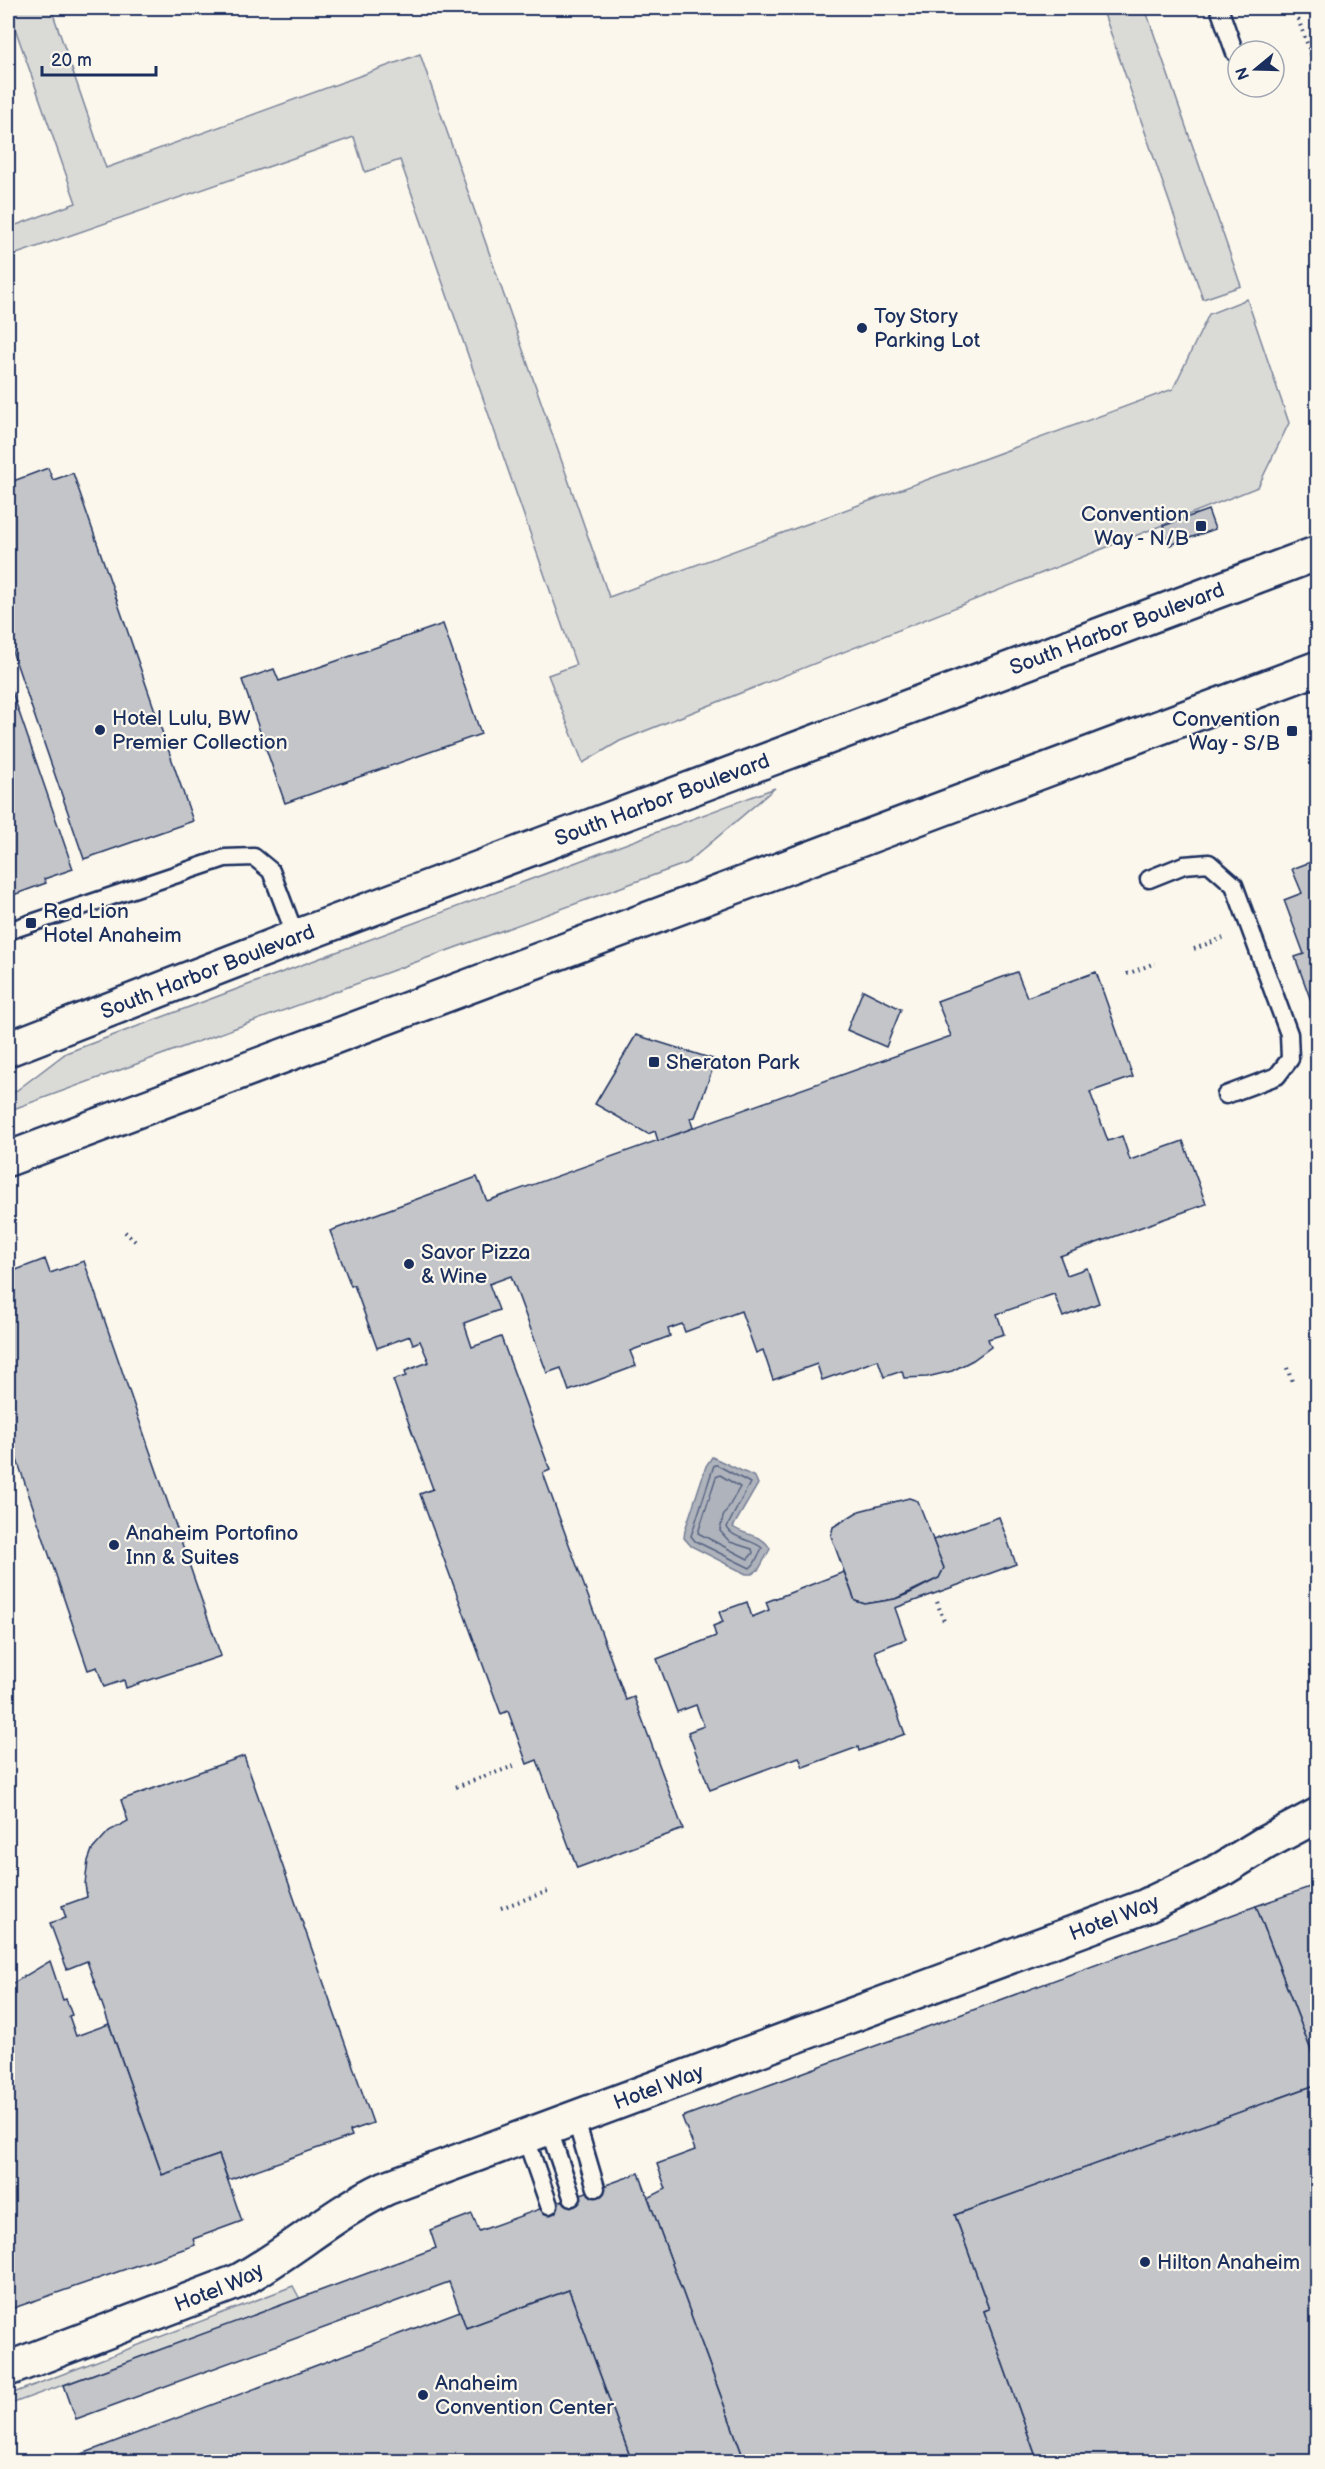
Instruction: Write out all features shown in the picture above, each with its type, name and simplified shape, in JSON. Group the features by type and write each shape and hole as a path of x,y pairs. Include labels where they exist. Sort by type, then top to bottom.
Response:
{"main road":[{"name":"South Harbor Boulevard","path":"8,1049 296,937 1317,553"},
{"path":"8,1159 1317,668"},
{"name":"Hotel Way","path":"8,2369 239,2281 271,2264 346,2209 367,2197 438,2168 1146,1905 1221,1870 1317,1815"}],"lane":[{"path":"1219,8 1230,39"},
{"path":"8,931 225,858 254,857 271,870 296,937"},
{"path":"1149,879 1184,866 1209,863 1234,885 1289,1034 1290,1059 1277,1076 1226,1095"},
{"path":"549,2127 596,2188"},
{"path":"549,2127 572,2197"},
{"path":"549,2127 549,2205"}],"path":[{"path":"1294,8 1317,73"},
{"path":"1194,949 1225,937"},
{"path":"1127,974 1155,963"},
{"path":"125,1232 137,1243"},
{"path":"1287,1368 1293,1384"},
{"path":"937,1602 945,1624"},
{"path":"456,1787 514,1766"},
{"path":"501,1908 551,1890"}],"shaded area":[{"path":"8,8 51,8 106,168 420,54 609,597 1173,389 1209,314 1247,299 1289,423 1258,487 620,741 583,763 548,675 576,665 400,160 365,172 354,137 8,257 8,228 76,203"},
{"path":"1102,8 1145,8 1241,286 1203,299"},
{"path":"775,788 687,863 8,1111 8,1097 66,1053"},
{"path":"293,2286 300,2299 8,2405 8,2395"}],"water":[{"path":"712,1457 755,1477 758,1484 733,1527 763,1540 770,1549 759,1569 752,1574 746,1574 691,1546 684,1538 706,1466"}],"building":[{"name":"Hotel Lulu, BW Premier Collection","path":"48,468 53,480 73,473 193,821 84,859 8,639 8,483"},
{"path":"1208,510 1215,529 1170,545 1163,526"},
{"name":"Hotel Lulu, BW Premier Collection","path":"443,624 481,734 285,803 242,680 274,669 279,681"},
{"path":"8,680 73,869 44,879 46,883 8,897"},
{"path":"1318,838 1318,1020 1295,957 1304,954 1284,900 1302,893 1292,869 1316,860 1309,841"},
{"path":"1017,972 1027,997 1096,972 1133,1077 1090,1092 1108,1141 1122,1136 1130,1160 1183,1141 1206,1204 1060,1256 1067,1275 1087,1268 1099,1303 1063,1317 1054,1294 997,1314 1004,1334 988,1339 991,1347 952,1371 927,1377 904,1378 902,1371 884,1377 878,1360 822,1380 817,1364 773,1380 763,1350 756,1353 741,1311 685,1332 682,1324 668,1329 670,1336 630,1351 636,1366 569,1391 561,1368 547,1373 511,1276 489,1284 499,1310 464,1323 472,1347 501,1337 550,1470 543,1473 626,1700 634,1697 683,1829 577,1868 537,1760 527,1764 508,1711 501,1714 420,1494 433,1489 393,1380 406,1376 405,1371 429,1362 420,1341 413,1344 410,1336 377,1348 354,1285 351,1286 330,1231 477,1177 487,1201 951,1036 937,1001"},
{"path":"863,990 901,1009 886,1047 847,1030"},
{"path":"636,1035 716,1060 695,1117 690,1118 693,1128 658,1141 655,1131 648,1134 595,1104"},
{"name":"Anaheim Portofino Inn & Suites","path":"45,1259 50,1273 84,1261 221,1656 126,1688 124,1680 104,1687 97,1667 88,1670 8,1433 8,1273"},
{"path":"909,1498 918,1501 944,1568 939,1578 895,1599 865,1604 855,1601 831,1536 833,1527 859,1511"},
{"path":"999,1517 1016,1564 895,1608 906,1639 875,1651 905,1734 859,1751 858,1747 803,1767 799,1757 710,1790 688,1732 704,1726 696,1705 677,1712 657,1659 716,1636 713,1626 723,1622 719,1612 747,1602 752,1617 769,1610 766,1602 844,1572 855,1601 865,1604 895,1599 908,1594 939,1578 944,1568 933,1540"},
{"path":"244,1756 373,2123 350,2131 352,2136 228,2180 219,2155 162,2175 87,1961 67,1969 50,1923 66,1918 62,1906 87,1897 85,1884 92,1850 109,1831 128,1821 121,1800"},
{"path":"1318,1884 1318,2069 1256,1906"},
{"path":"1256,1906 1318,2069 1318,2084 955,2215 989,2309 984,2311 1038,2462 745,2462 648,2198 666,2189 657,2164 695,2150 682,2117"},
{"path":"50,1961 63,2000 66,1999 72,2015 69,2016 76,2036 109,2024 162,2175 219,2155 242,2221 193,2239 195,2245 8,2310 8,1990 11,1989 10,1985"},
{"name":"Hilton Anaheim","path":"1318,2084 1318,2462 1038,2462 984,2311 989,2309 955,2215"},
{"path":"639,2173 745,2462 632,2462 569,2290 466,2328 449,2282 76,2419 64,2385 436,2248 430,2230 472,2214 479,2231"},
{"name":"Anaheim Convention Center","path":"569,2290 632,2462 61,2462 460,2311 466,2328"}],"place":[{"name":"Toy Story Parking Lot","path":"862,328"},
{"name":"Convention Way - N/B","path":"1201,526"},
{"name":"Hotel Lulu, BW Premier Collection","path":"100,730"},
{"name":"Convention Way - S/B","path":"1292,731"},
{"name":"Red Lion Hotel Anaheim","path":"31,923"},
{"name":"Sheraton Park","path":"654,1062"},
{"name":"Savor Pizza & Wine","path":"409,1264"},
{"name":"Anaheim Portofino Inn & Suites","path":"114,1545"},
{"name":"Hilton Anaheim","path":"1145,2262"},
{"name":"Anaheim Convention Center","path":"423,2395"}]}
